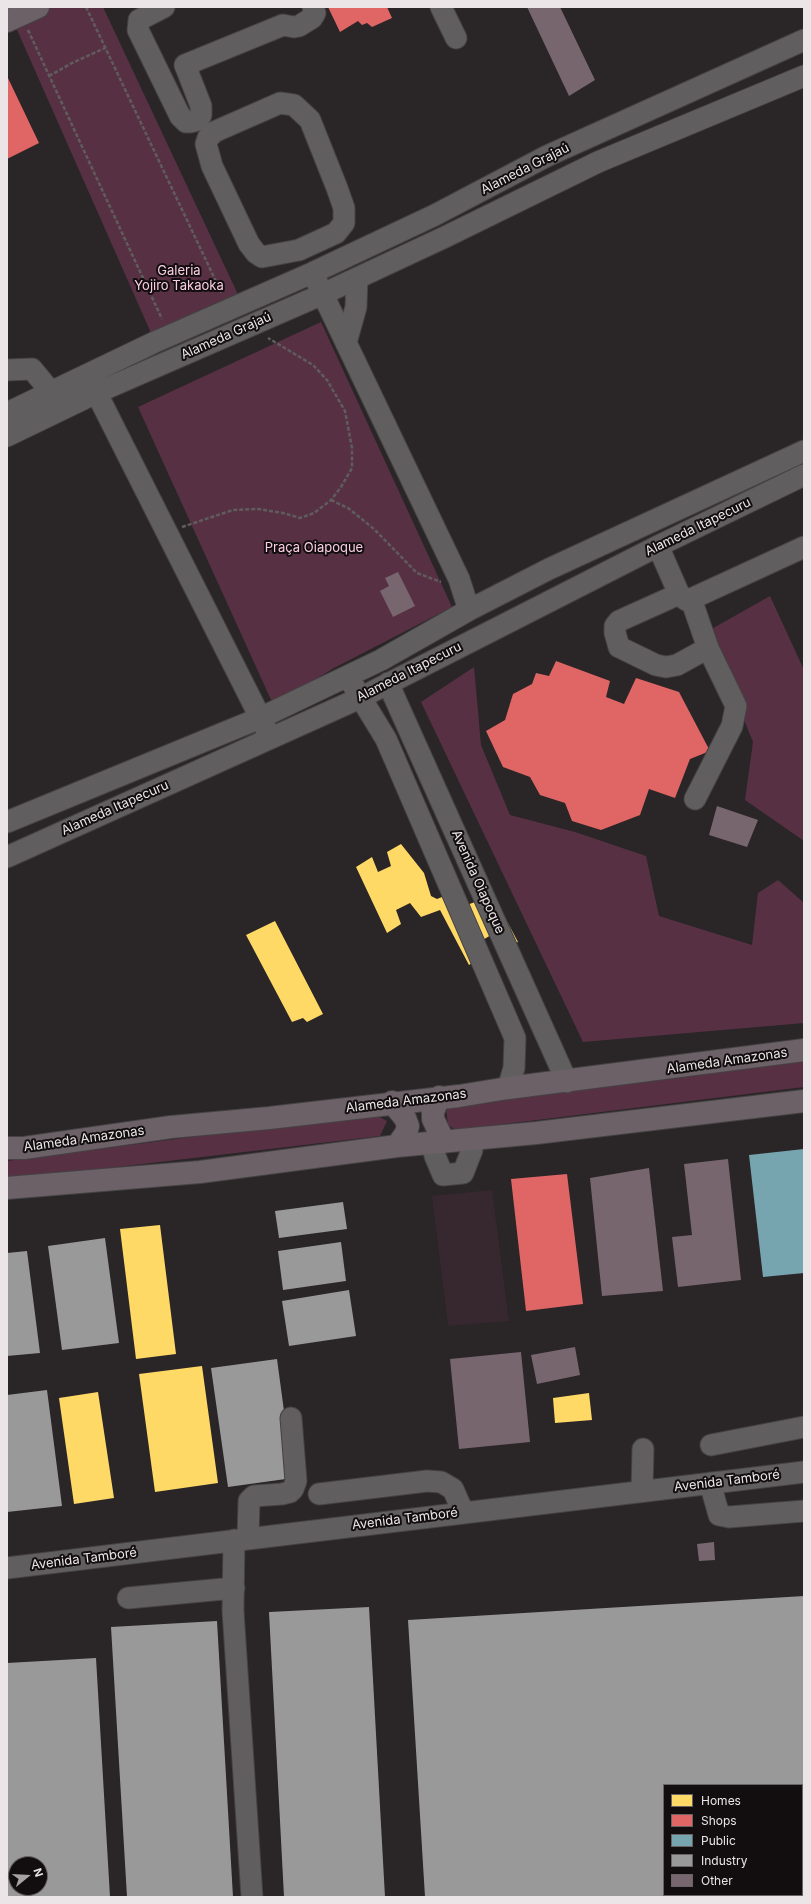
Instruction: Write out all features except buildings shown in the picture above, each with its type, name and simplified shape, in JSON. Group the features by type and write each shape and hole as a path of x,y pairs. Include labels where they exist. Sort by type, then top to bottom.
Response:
{"main road":[{"name":"Alameda Amazonas","path":"7,1148 24,1148 171,1127 269,1118 392,1102 459,1096 508,1088 567,1082 804,1050"},
{"path":"438,1143 433,1112 439,1097"},
{"path":"7,1188 200,1172 397,1146 471,1140 804,1101"},
{"path":"392,1102 405,1118 408,1126 406,1133 397,1146"}],"street":[{"path":"164,7 139,20 138,30 180,116 186,122 191,122 198,120 201,115 201,106 185,64 283,25 294,27 299,26 312,18 315,13 313,7"},
{"path":"441,7 456,38"},
{"name":"Alameda Grajaú","path":"7,436 170,336 312,273 435,215 547,156 803,43"},
{"name":"Alameda Grajaú","path":"7,413 51,392 92,384 249,326 323,294 445,237 598,162 804,76"},
{"path":"280,103 294,105 310,120 344,208 344,223 336,233 299,250 262,257 256,253 249,244 212,166 206,144 208,138 214,132 280,103"},
{"path":"617,125 626,150"},
{"path":"590,137 598,153 598,162"},
{"path":"435,215 445,237"},
{"path":"299,250 323,294 459,579 469,610"},
{"path":"346,343 356,307 357,278"},
{"path":"7,370 32,369 51,392"},
{"path":"92,384 165,532 271,738"},
{"name":"Alameda Itapecuru","path":"7,822 260,718 381,660 469,610 541,573 804,451"},
{"name":"Alameda Itapecuru","path":"7,857 360,698 658,546 804,475"},
{"path":"658,546 685,597 736,706 732,726 695,799"},
{"path":"708,648 677,665 666,667 648,662 619,647 615,633 615,626 619,621 685,597 804,547"},
{"path":"541,573 551,601"},
{"name":"Avenida Oiapoque","path":"348,675 360,698 386,739 515,1038 514,1068 508,1088"},
{"name":"Avenida Oiapoque","path":"388,683 567,1082"},
{"path":"36,810 49,838"},
{"path":"515,1038 546,1033"},
{"path":"438,1143 435,1156 443,1175 463,1173 472,1150 471,1140"},
{"path":"252,1897 233,1612 234,1588 241,1539 249,1501 254,1496 290,1492 296,1481 291,1418"},
{"path":"711,1445 804,1427"},
{"path":"642,1490 643,1449"},
{"name":"Avenida Tamboré","path":"7,1568 642,1490 804,1472"},
{"path":"319,1494 427,1481 441,1482 453,1489 463,1512"},
{"path":"710,1482 719,1515 729,1517 804,1511"},
{"path":"128,1598 234,1588"}],"path":[{"path":"86,7 230,309"},
{"path":"22,14 49,76 170,336"},
{"path":"49,76 72,63 105,48"},
{"path":"165,532 233,510 258,509 283,513 300,518 314,513 331,500 342,487 352,468 352,448 345,411 327,380 313,365 249,326"},
{"path":"331,500 348,508 374,529 417,573 441,582 459,579"}],"shaded area":[{"path":"492,1190 509,1321 448,1326 432,1196"}],"green space":[{"name":"Galeria Yojiro Takaoka","path":"7,7 103,7 242,303 155,342 14,23 7,24"},
{"name":"Praça Oiapoque","path":"321,322 452,607 272,702 138,407"},
{"path":"770,596 804,670 804,841 745,800 753,742 708,631"},
{"path":"474,667 481,745 510,815 575,832 646,856 659,916 752,945 758,893 778,880 804,903 804,1023 583,1042 421,702"},
{"path":"804,1059 804,1087 456,1130 448,1125 446,1108 458,1103"},
{"path":"378,1116 387,1121 380,1136 7,1180 7,1161 268,1127"}]}
